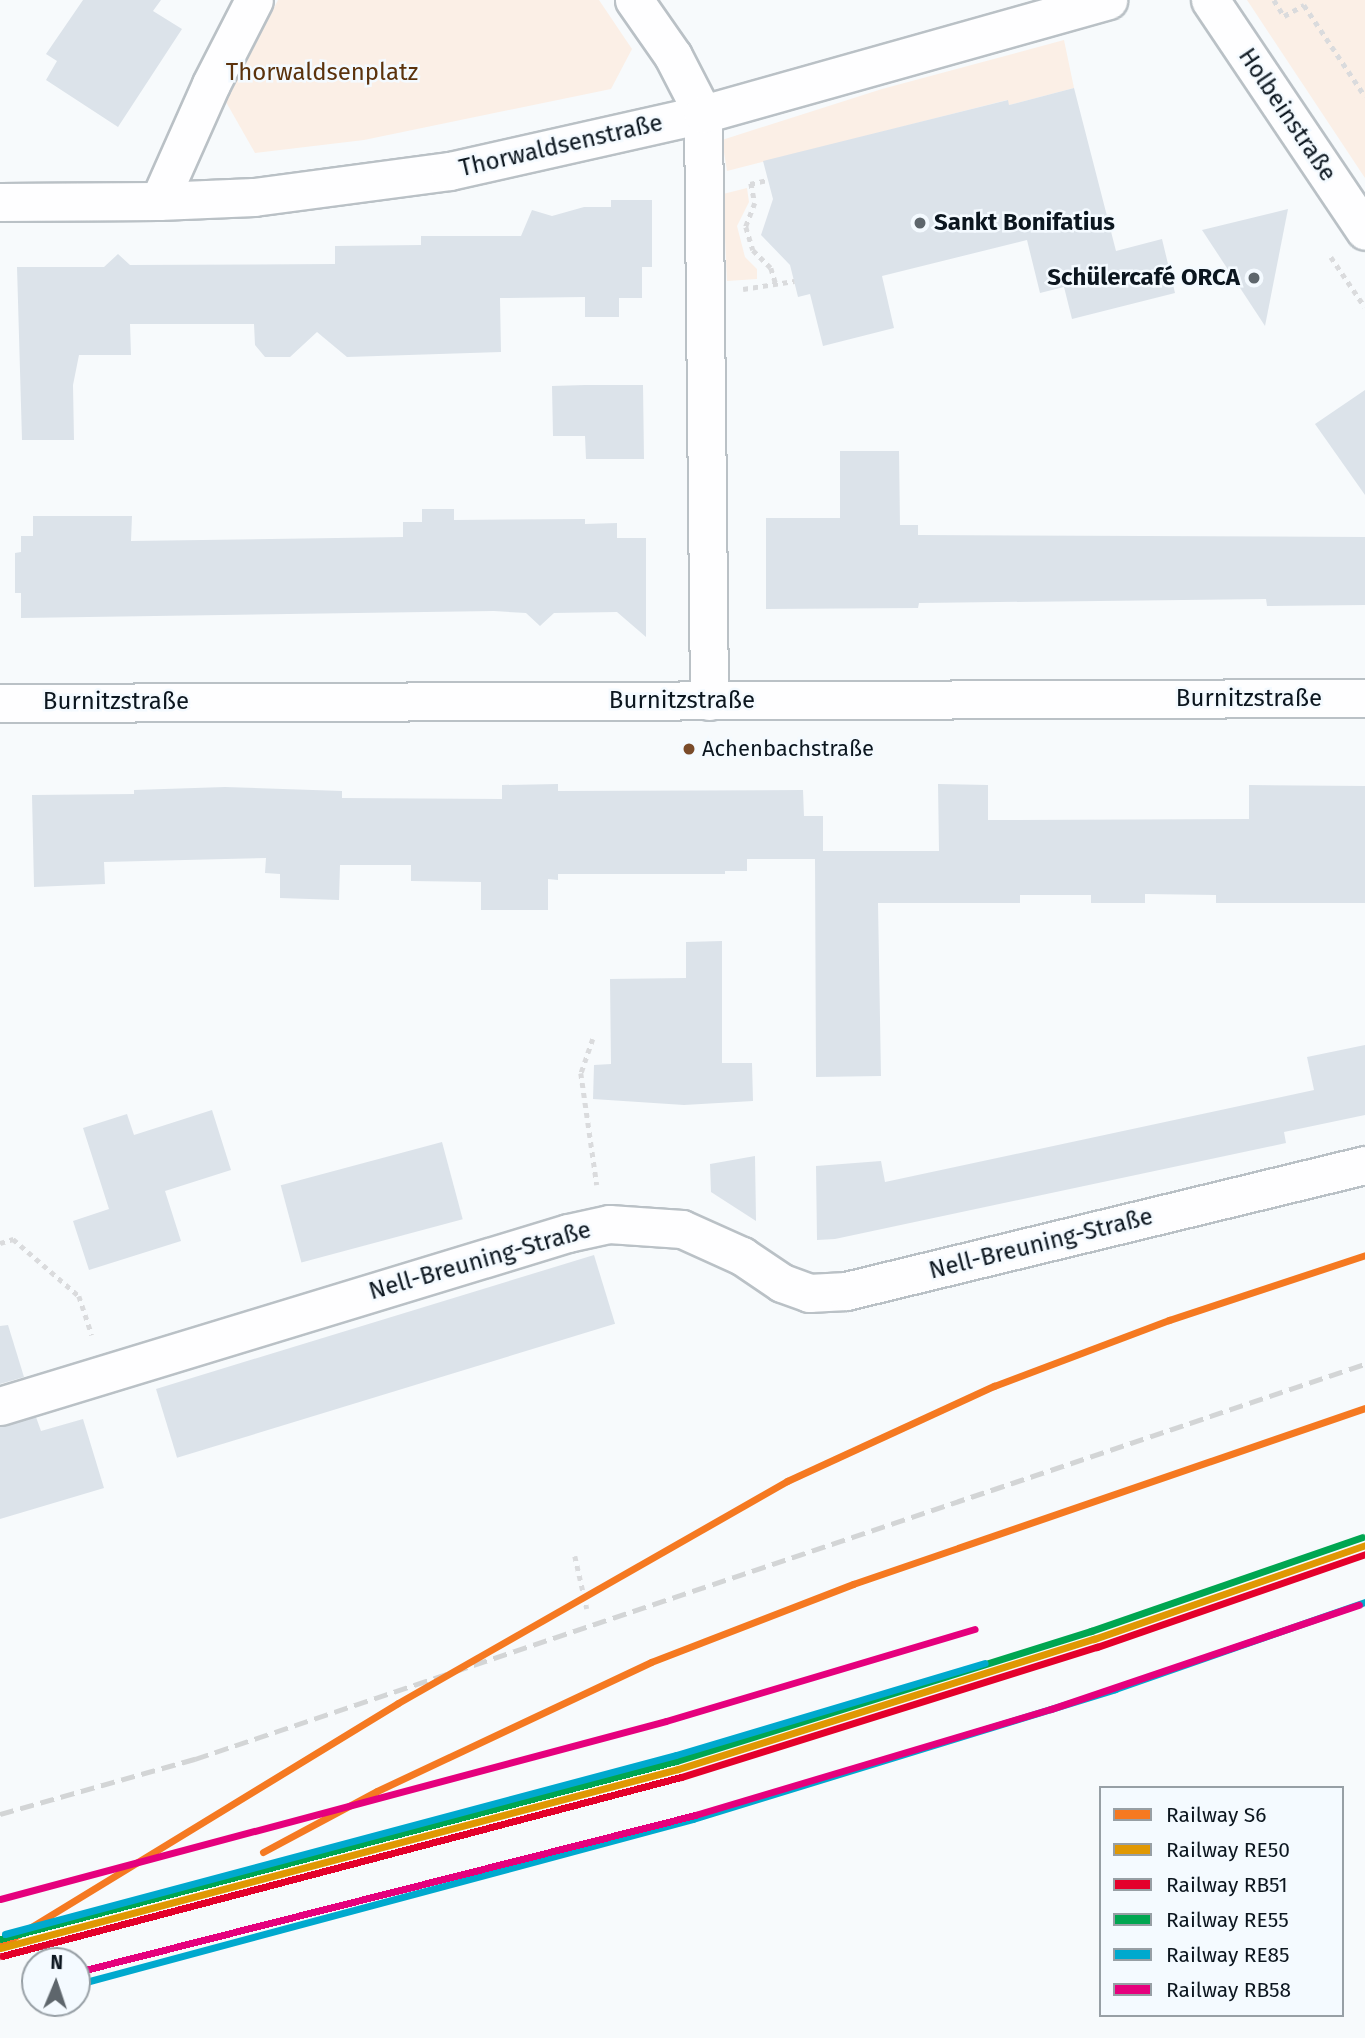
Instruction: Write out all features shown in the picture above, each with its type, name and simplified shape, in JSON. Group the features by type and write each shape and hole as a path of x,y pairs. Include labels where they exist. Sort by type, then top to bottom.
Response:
{"street":[{"path":"159,201 211,84 254,0"},
{"path":"634,0 673,56 704,114 709,701"},
{"name":"Thorwaldsenstraße","path":"0,202 159,201 254,197 386,182 531,155 704,114 1108,0"},
{"name":"Holbeinstraße","path":"1210,0 1365,231"},
{"name":"Burnitzstraße","path":"0,703 1365,698"},
{"name":"Nell-Breuning-Straße","path":"0,1406 104,1372 568,1233 609,1224 682,1229 742,1256 791,1287 809,1293 846,1291 1365,1165"}],"path":[{"path":"1274,0 1284,16 1304,5 1365,96"},
{"path":"751,183 755,203 747,227 752,250 771,268 776,284"},
{"path":"705,295 794,281"},
{"path":"593,1039 580,1073 599,1195"},
{"path":"0,1243 13,1240 79,1296 104,1372"},
{"path":"575,1556 587,1609"}],"green space":[{"name":"Thorwaldsenplatz","path":"278,0 599,0 632,49 611,89 364,140 255,153 226,102"},
{"path":"1247,0 1365,0 1365,178"},
{"path":"1064,40 1074,88 1009,105 1007,100 727,171 722,140 882,89"},
{"path":"747,188 749,202 737,226 745,257 757,269 757,279 727,281 723,194"}],"building":[{"path":"83,0 161,0 153,11 182,29 118,127 46,80 57,61 46,54"},
{"name":"Sankt Bonifatius","path":"1074,88 1116,251 1162,239 1175,293 1072,319 1064,287 1040,293 1027,240 882,276 894,328 823,346 810,294 798,297 790,265 761,235 773,199 763,161 1008,100 1009,105"},
{"path":"611,200 652,200 652,267 642,267 642,298 619,298 619,317 585,317 585,297 500,298 501,352 347,357 317,332 290,357 265,357 255,345 254,324 130,324 131,355 79,355 73,385 74,440 22,440 17,267 104,267 118,254 130,265 335,264 335,246 421,245 421,236 521,236 532,210 552,216 584,207 611,207"},
{"name":"Schülercafé ORCA","path":"1288,209 1265,326 1202,230"},
{"path":"643,385 644,459 586,459 585,436 553,436 552,386"},
{"path":"1365,390 1365,495 1315,424"},
{"path":"840,451 899,451 900,525 918,525 918,535 1365,537 1365,605 1267,606 1266,599 919,603 918,608 766,609 766,518 840,518"},
{"path":"422,509 454,509 454,520 585,519 585,524 617,523 617,538 646,538 646,637 617,612 554,613 540,626 526,613 494,611 21,618 21,593 15,593 15,553 21,552 21,536 33,536 33,516 132,516 131,541 403,537 403,522 422,522"},
{"path":"558,784 558,791 803,790 804,816 823,816 823,851 939,851 938,784 988,785 988,820 1249,819 1249,785 1365,786 1365,903 1216,903 1216,895 1145,894 1145,903 1091,903 1091,895 1020,895 1020,903 878,903 881,1076 816,1077 815,859 747,859 747,871 725,871 725,874 558,874 558,880 548,879 548,910 481,910 481,882 411,881 411,865 340,865 339,900 280,898 280,874 265,873 266,858 104,862 105,884 34,887 32,795 134,794 134,790 225,787 342,791 342,798 502,799 502,785"},
{"path":"722,941 722,1063 752,1063 753,1101 684,1105 593,1099 594,1065 611,1064 610,979 686,978 686,942"},
{"path":"1365,1045 1365,1115 1284,1132 1286,1143 835,1239 817,1240 816,1166 881,1161 885,1182 1314,1090 1307,1057"},
{"path":"212,1110 231,1170 165,1191 181,1241 89,1270 73,1221 109,1209 83,1128 127,1114 134,1135"},
{"path":"442,1142 463,1219 301,1262 281,1185"},
{"path":"755,1156 756,1221 711,1192 710,1164"},
{"path":"594,1255 615,1324 177,1458 156,1389"},
{"path":"8,1325 24,1377 0,1384 0,1326"},
{"path":"36,1417 41,1431 83,1419 104,1488 0,1519 0,1426"}],"railway":[{"path":"0,1814 195,1759 1365,1364"}],"rail line":[{"name":"S6","path":"0,1946 398,1703 787,1481 994,1386 1169,1320 1365,1255"},
{"name":"S6","path":"263,1852 377,1791 651,1662 853,1584 1365,1408"},
{"name":"RE55","path":"0,1939 676,1761 1091,1631 1362,1537"},
{"name":"RE50","path":"0,1948 678,1769 1094,1639 1365,1545"},
{"name":"RB51","path":"2,1956 681,1777 1097,1647 1365,1554"},
{"name":"RE85","path":"91,1981 693,1819 1115,1689 1365,1602"},
{"name":"RB58","path":"91,1968 695,1815 1051,1709 1359,1605"},
{"name":"RB58","path":"0,1899 666,1721 975,1629"},
{"name":"RE85","path":"5,1934 676,1755 985,1663"}],"place":[{"name":"Sankt Bonifatius","path":"920,223"},
{"name":"Schülercafé ORCA","path":"1254,278"},
{"name":"Achenbachstraße","path":"689,749"}]}
